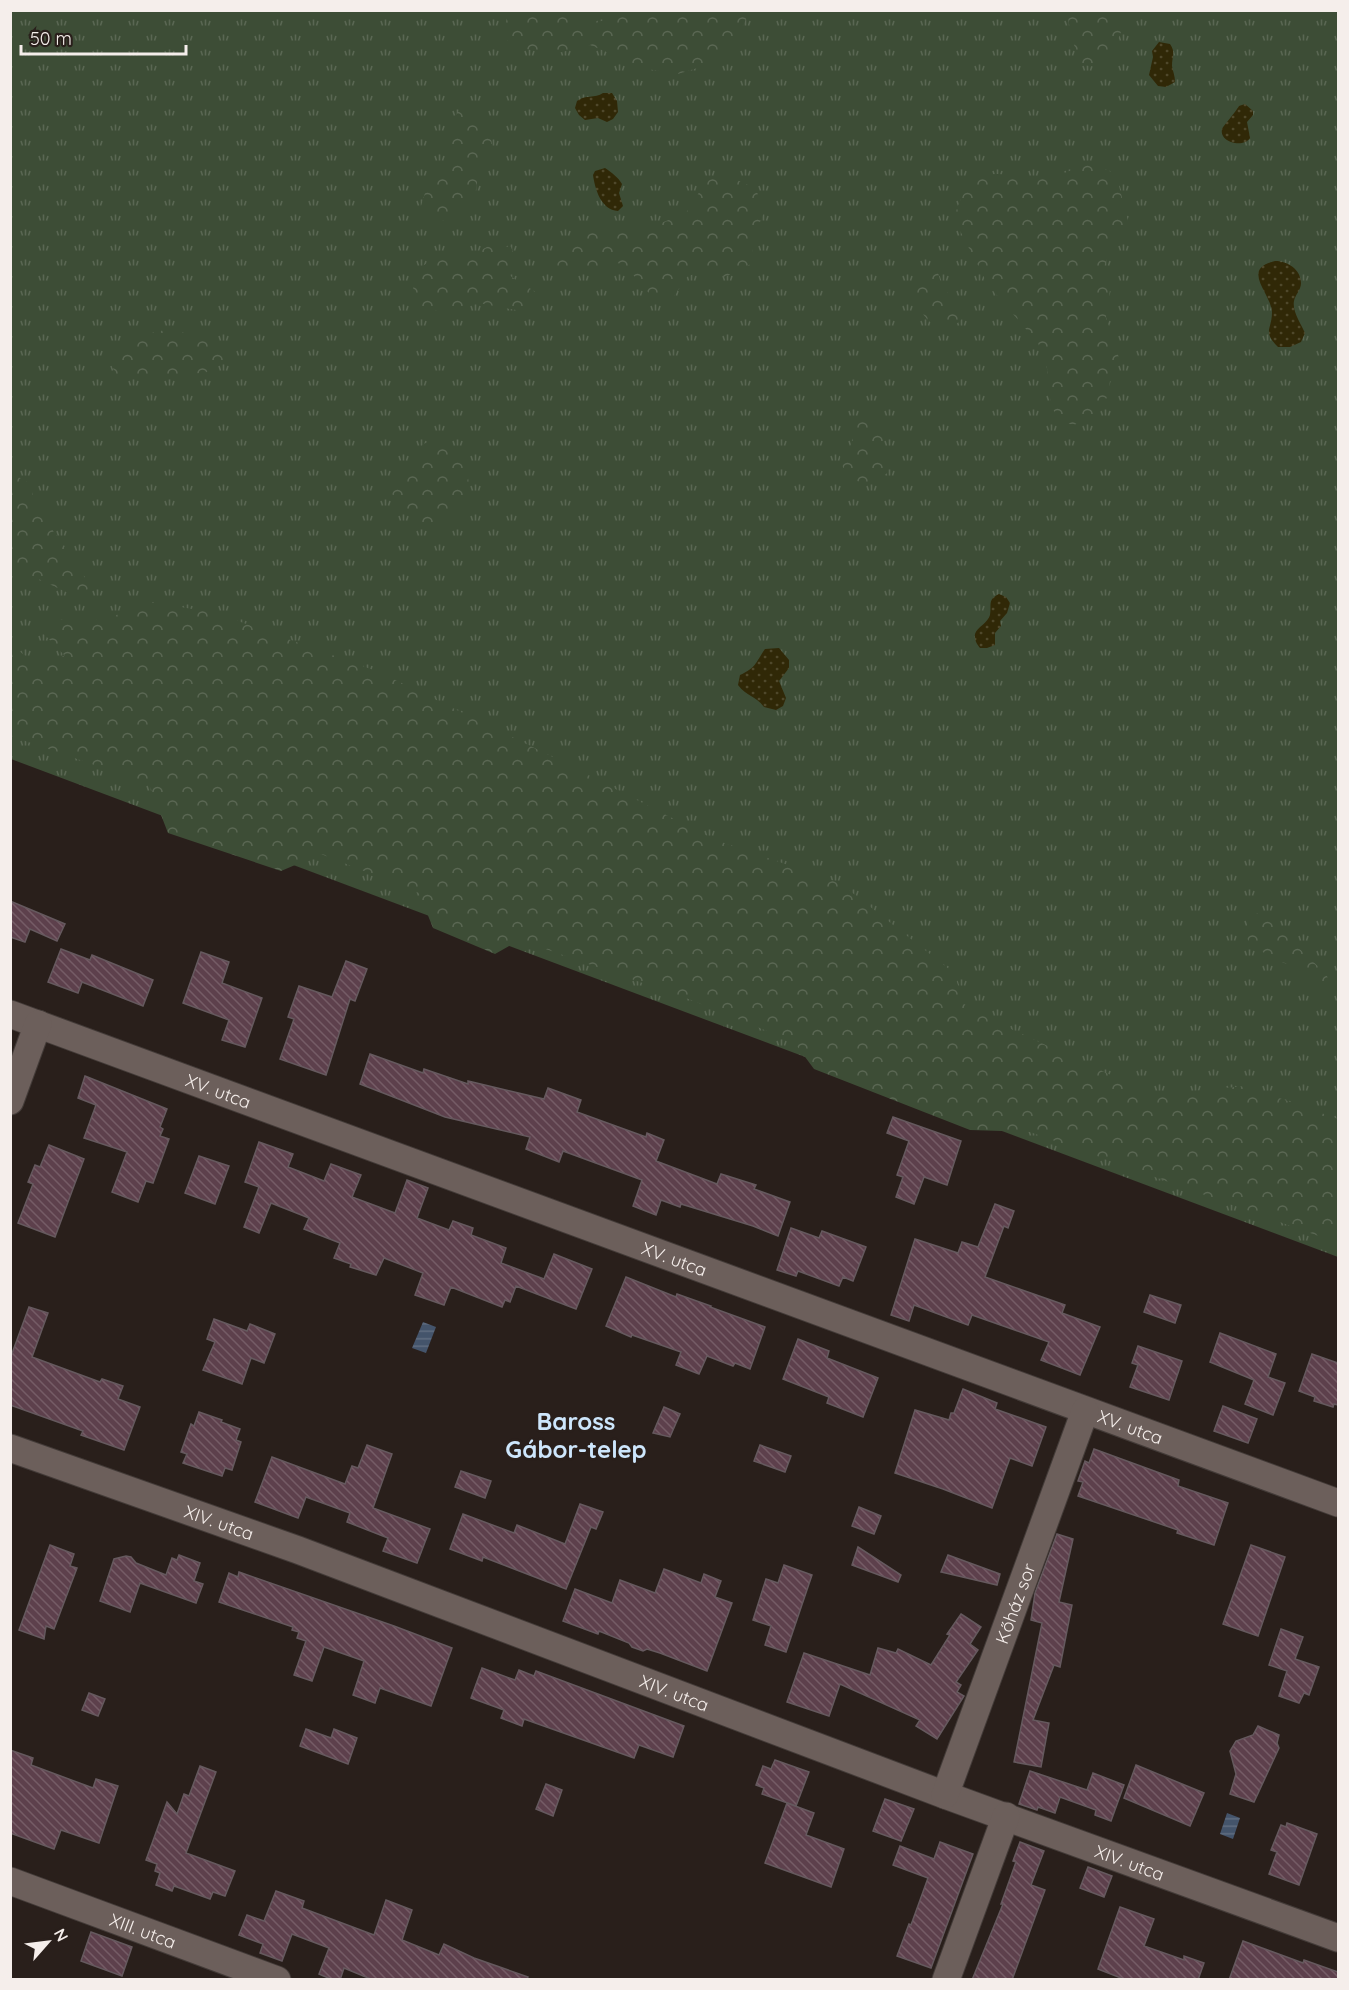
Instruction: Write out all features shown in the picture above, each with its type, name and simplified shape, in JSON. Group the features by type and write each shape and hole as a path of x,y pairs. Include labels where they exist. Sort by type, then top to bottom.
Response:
{"street":[{"name":"XV. utca","path":"10,1014 1338,1503"},
{"path":"10,1101 38,1024"},
{"name":"Kőház sor","path":"945,1795 1085,1411"},
{"name":"XIV. utca","path":"10,1448 309,1554 945,1795 1338,1938"},
{"path":"946,1980 1006,1816"},
{"name":"XIII. utca","path":"10,1881 278,1980"}],"green space":[{"path":"611,10 746,11 746,19 731,51 717,62 678,74 647,69 590,45 554,54 520,48 503,38 507,17 524,11 570,11 586,24 606,20"},
{"path":"10,11 1338,11 1338,1257 11,759"},
{"path":"1067,11 1124,11 1124,24 1107,68 1081,65 1071,36"},
{"path":"460,109 474,109 490,125 492,146 480,162 475,196 463,213 437,223 421,206 425,193 449,165 449,136"},
{"path":"1089,162 1116,174 1129,225 1112,245 1103,269 1111,283 1106,317 1119,358 1110,381 1108,395 1100,412 1074,425 1057,421 1050,398 1047,368 1038,343 988,285 954,219 963,194 974,181 981,177 999,174 1032,179 1047,178"},
{"path":"728,176 755,188 765,210 755,236 751,264 725,277 704,269 687,277 674,296 653,298 628,269 618,263 585,271 558,271 556,256 570,238 600,227 651,227 686,213 707,180"},
{"path":"491,245 511,247 514,255 506,271 536,293 536,303 526,312 473,302 444,313 416,305 411,274 436,257 475,253"},
{"path":"928,266 937,269 942,287 953,295 959,304 963,317 953,326 943,328 933,324 919,305 917,292 920,279"},
{"path":"171,329 223,346 223,361 205,373 178,374 140,380 117,376 110,363 123,348 151,333"},
{"path":"858,420 877,422 885,437 883,445 889,463 887,473 871,481 857,481 846,472 842,465 840,455 850,447"},
{"path":"425,443 447,447 466,467 470,489 465,509 444,524 424,527 397,508 392,493 407,471 418,466 418,450"},
{"path":"10,475 24,479 33,489 32,501 49,514 53,531 76,561 89,586 83,600 11,566"},
{"path":"151,602 216,613 379,672 713,839 840,883 954,973 964,1004 998,1023 1154,1095 1245,1086 1338,1119 1338,1243 1030,1132 970,1130 814,1069 794,1042 694,1001 520,940 495,954 433,928 419,893 321,854 281,871 168,833 149,784 11,736 11,644 31,661 65,656 44,634 51,618 81,622 114,616"},
{"path":"1261,912 1325,973 1336,991 1325,998 1294,967 1272,958 1249,943 1246,935 1248,917"}],"sand":[{"path":"1159,42 1170,44 1173,52 1172,66 1175,82 1166,87 1158,86 1149,75 1152,51"},
{"path":"603,93 612,93 617,101 618,112 613,119 607,122 598,118 585,120 579,115 575,108 577,101"},
{"path":"1245,104 1253,111 1253,115 1247,122 1250,138 1243,143 1228,141 1222,134 1222,129 1239,106"},
{"path":"605,168 622,184 619,193 623,206 618,211 612,210 603,203 595,186 593,175 595,171"},
{"path":"1275,261 1284,262 1292,267 1300,278 1301,286 1294,305 1305,333 1301,342 1290,347 1278,347 1270,337 1272,312 1258,276 1265,265"},
{"path":"999,594 1006,597 1010,603 1007,613 1000,621 1001,626 995,633 995,645 980,648 975,640 975,634 989,618 991,600"},
{"path":"779,648 789,660 789,668 779,681 786,698 783,706 776,710 764,707 738,685 740,675 753,667 765,649"}],"water":[{"path":"423,1322 436,1327 426,1353 412,1348"},
{"path":"1227,1813 1240,1818 1233,1839 1220,1834"}],"building":[{"path":"10,901 65,924 57,941 30,929 25,942 10,937"},
{"path":"61,949 90,960 92,955 153,980 143,1006 82,982 78,993 48,982"},
{"path":"201,952 229,962 222,983 262,998 245,1047 222,1040 229,1020 183,1003"},
{"path":"346,961 367,969 355,1001 350,999 326,1075 280,1059 294,1019 288,1017 299,986 332,997"},
{"path":"370,1054 423,1073 424,1069 468,1084 468,1081 544,1099 548,1088 581,1100 577,1112 646,1137 647,1133 664,1140 656,1161 717,1184 721,1174 756,1185 754,1189 790,1202 778,1236 681,1204 680,1207 661,1200 656,1215 633,1206 642,1180 563,1151 559,1162 526,1149 530,1137 445,1117 360,1084"},
{"path":"85,1076 167,1109 160,1127 163,1129 160,1136 169,1139 153,1183 146,1181 138,1202 112,1192 127,1152 84,1138 96,1105 78,1098"},
{"path":"893,1117 961,1141 947,1185 924,1177 914,1204 896,1197 903,1177 897,1175 909,1141 887,1133"},
{"path":"259,1142 293,1154 288,1167 324,1181 331,1164 361,1175 352,1197 395,1213 407,1180 428,1188 417,1218 449,1230 453,1221 473,1228 471,1235 506,1248 501,1263 544,1279 554,1254 592,1269 576,1309 516,1286 510,1302 505,1300 502,1307 451,1287 444,1305 415,1295 423,1273 384,1258 376,1275 350,1267 351,1264 334,1258 340,1243 304,1229 309,1218 271,1203 259,1233 244,1227 259,1187 245,1182"},
{"path":"49,1145 84,1159 55,1237 18,1223 33,1184 28,1182 35,1165 40,1167"},
{"path":"199,1156 229,1166 215,1204 185,1193"},
{"path":"995,1204 1014,1211 1008,1228 1004,1226 985,1277 1065,1305 1062,1313 1100,1327 1080,1375 1041,1360 1049,1342 972,1315 968,1325 914,1305 909,1321 891,1315 915,1239 958,1253 962,1242 978,1247"},
{"path":"791,1228 819,1238 822,1231 866,1247 853,1281 843,1277 839,1286 798,1271 796,1276 777,1270"},
{"path":"626,1277 676,1297 677,1294 765,1327 750,1369 735,1363 733,1366 707,1356 699,1374 676,1365 681,1352 632,1335 631,1337 606,1326"},
{"path":"1150,1295 1181,1305 1175,1323 1144,1312"},
{"path":"29,1307 48,1313 32,1357 100,1382 102,1379 123,1386 118,1399 140,1407 124,1450 81,1435 83,1431 10,1405 10,1359"},
{"path":"214,1319 247,1331 250,1324 275,1334 264,1363 251,1358 242,1384 203,1370 215,1342 207,1339"},
{"path":"1220,1333 1276,1354 1268,1377 1285,1383 1273,1415 1245,1404 1254,1380 1210,1362"},
{"path":"798,1339 829,1351 827,1358 878,1378 863,1417 827,1403 829,1397 783,1379"},
{"path":"1138,1346 1182,1361 1169,1400 1130,1387 1138,1365 1132,1363"},
{"path":"1312,1354 1338,1363 1338,1405 1334,1404 1333,1407 1314,1401 1315,1397 1299,1391"},
{"path":"963,1389 997,1403 995,1409 1046,1427 1032,1466 1010,1458 992,1508 895,1473 915,1410 949,1420"},
{"path":"1223,1406 1257,1419 1248,1443 1214,1431"},
{"path":"664,1407 680,1414 670,1437 653,1433"},
{"path":"199,1412 240,1429 236,1440 241,1442 232,1470 225,1468 222,1476 183,1463 187,1454 181,1452 191,1424 194,1426"},
{"path":"367,1445 392,1454 373,1508 430,1529 417,1563 383,1551 388,1538 347,1522 350,1513 306,1497 298,1518 255,1502 272,1457 345,1484 352,1466 358,1468"},
{"path":"760,1445 791,1456 785,1472 754,1461"},
{"path":"1094,1449 1179,1480 1178,1486 1228,1503 1214,1545 1177,1533 1178,1530 1078,1496 1083,1482 1078,1481 1085,1461 1089,1463"},
{"path":"461,1471 491,1481 485,1498 455,1487"},
{"path":"580,1504 603,1512 596,1529 591,1527 566,1589 483,1557 482,1561 450,1549 463,1514 514,1533 517,1525 565,1544"},
{"path":"859,1507 881,1516 874,1534 852,1526"},
{"path":"1057,1534 1073,1539 1059,1602 1072,1605 1060,1667 1054,1665 1033,1720 1049,1723 1041,1767 1014,1762 1042,1623 1031,1620 1035,1593"},
{"path":"50,1545 74,1554 70,1566 77,1568 54,1629 46,1626 44,1639 19,1630"},
{"path":"1251,1545 1285,1557 1258,1636 1223,1624"},
{"path":"858,1547 901,1575 898,1582 852,1565"},
{"path":"179,1555 200,1563 194,1581 203,1584 196,1603 140,1583 130,1612 100,1601 114,1559 131,1557 136,1563 166,1575 172,1558 177,1560"},
{"path":"948,1555 1000,1574 997,1585 941,1572"},
{"path":"784,1565 812,1575 786,1652 765,1645 771,1626 753,1620 766,1579 778,1583"},
{"path":"664,1569 701,1583 704,1574 721,1581 715,1597 732,1603 707,1671 660,1653 632,1647 629,1643 599,1631 598,1634 563,1621 575,1589 612,1603 620,1580 655,1593"},
{"path":"239,1572 452,1648 431,1706 380,1688 375,1703 353,1695 364,1661 324,1647 312,1681 294,1675 306,1641 297,1638 299,1632 292,1630 293,1627 219,1602 229,1573 238,1577"},
{"path":"961,1614 981,1627 970,1644 978,1650 956,1682 961,1685 957,1692 964,1696 937,1739 916,1726 920,1720 840,1684 829,1716 787,1702 804,1653 870,1675 878,1648 896,1653 898,1649 931,1665 950,1635 947,1634"},
{"path":"1281,1629 1303,1637 1295,1659 1319,1667 1309,1695 1304,1693 1299,1703 1279,1696 1287,1671 1269,1665"},
{"path":"482,1668 515,1680 519,1670 534,1676 536,1671 684,1726 673,1757 639,1745 634,1758 524,1719 522,1726 501,1718 504,1710 471,1698"},
{"path":"89,1693 105,1699 98,1716 82,1710"},
{"path":"1258,1726 1279,1735 1277,1743 1279,1748 1254,1802 1230,1794 1236,1774 1230,1751 1236,1741 1253,1735"},
{"path":"306,1729 331,1738 334,1729 357,1738 348,1764 300,1746"},
{"path":"10,1750 33,1758 31,1765 93,1788 96,1779 118,1786 99,1843 61,1830 54,1849 10,1833"},
{"path":"775,1760 809,1772 796,1806 762,1794 764,1788 756,1785 763,1766 771,1769"},
{"path":"1136,1765 1204,1793 1190,1826 1124,1798"},
{"path":"200,1766 216,1772 186,1853 235,1871 225,1896 213,1892 210,1899 174,1886 172,1891 156,1885 160,1873 155,1871 157,1864 146,1860 167,1802 177,1814 184,1794 189,1796"},
{"path":"1030,1771 1087,1790 1093,1773 1124,1785 1111,1821 1095,1815 1096,1810 1060,1797 1055,1813 1019,1804"},
{"path":"546,1784 562,1790 553,1816 536,1809"},
{"path":"885,1799 914,1809 901,1841 873,1831"},
{"path":"787,1803 814,1813 806,1835 844,1849 831,1887 765,1863"},
{"path":"1287,1823 1317,1834 1299,1885 1269,1874 1277,1852 1271,1850 1281,1825 1286,1827"},
{"path":"940,1842 973,1854 931,1968 897,1956 928,1878 893,1865 900,1846 934,1859"},
{"path":"1020,1842 1044,1851 1031,1885 1045,1890 1012,1980 972,1980 1003,1904 1001,1904 1016,1862 1013,1861"},
{"path":"1088,1867 1112,1876 1104,1897 1080,1888"},
{"path":"276,1891 304,1901 302,1908 374,1935 386,1900 412,1910 402,1940 439,1955 444,1944 474,1958 528,1977 527,1980 373,1980 344,1968 340,1980 333,1980 319,1974 329,1948 292,1934 282,1961 260,1953 263,1944 239,1935 247,1915 264,1921"},
{"path":"1120,1907 1154,1919 1144,1946 1184,1960 1184,1956 1204,1963 1198,1980 1126,1980 1098,1969"},
{"path":"91,1932 132,1947 122,1976 81,1961"},
{"path":"1243,1941 1303,1963 1304,1960 1338,1972 1338,1980 1229,1980"}],"district":[{"name":"Baross Gábor-telep","path":"576,1435"}]}
